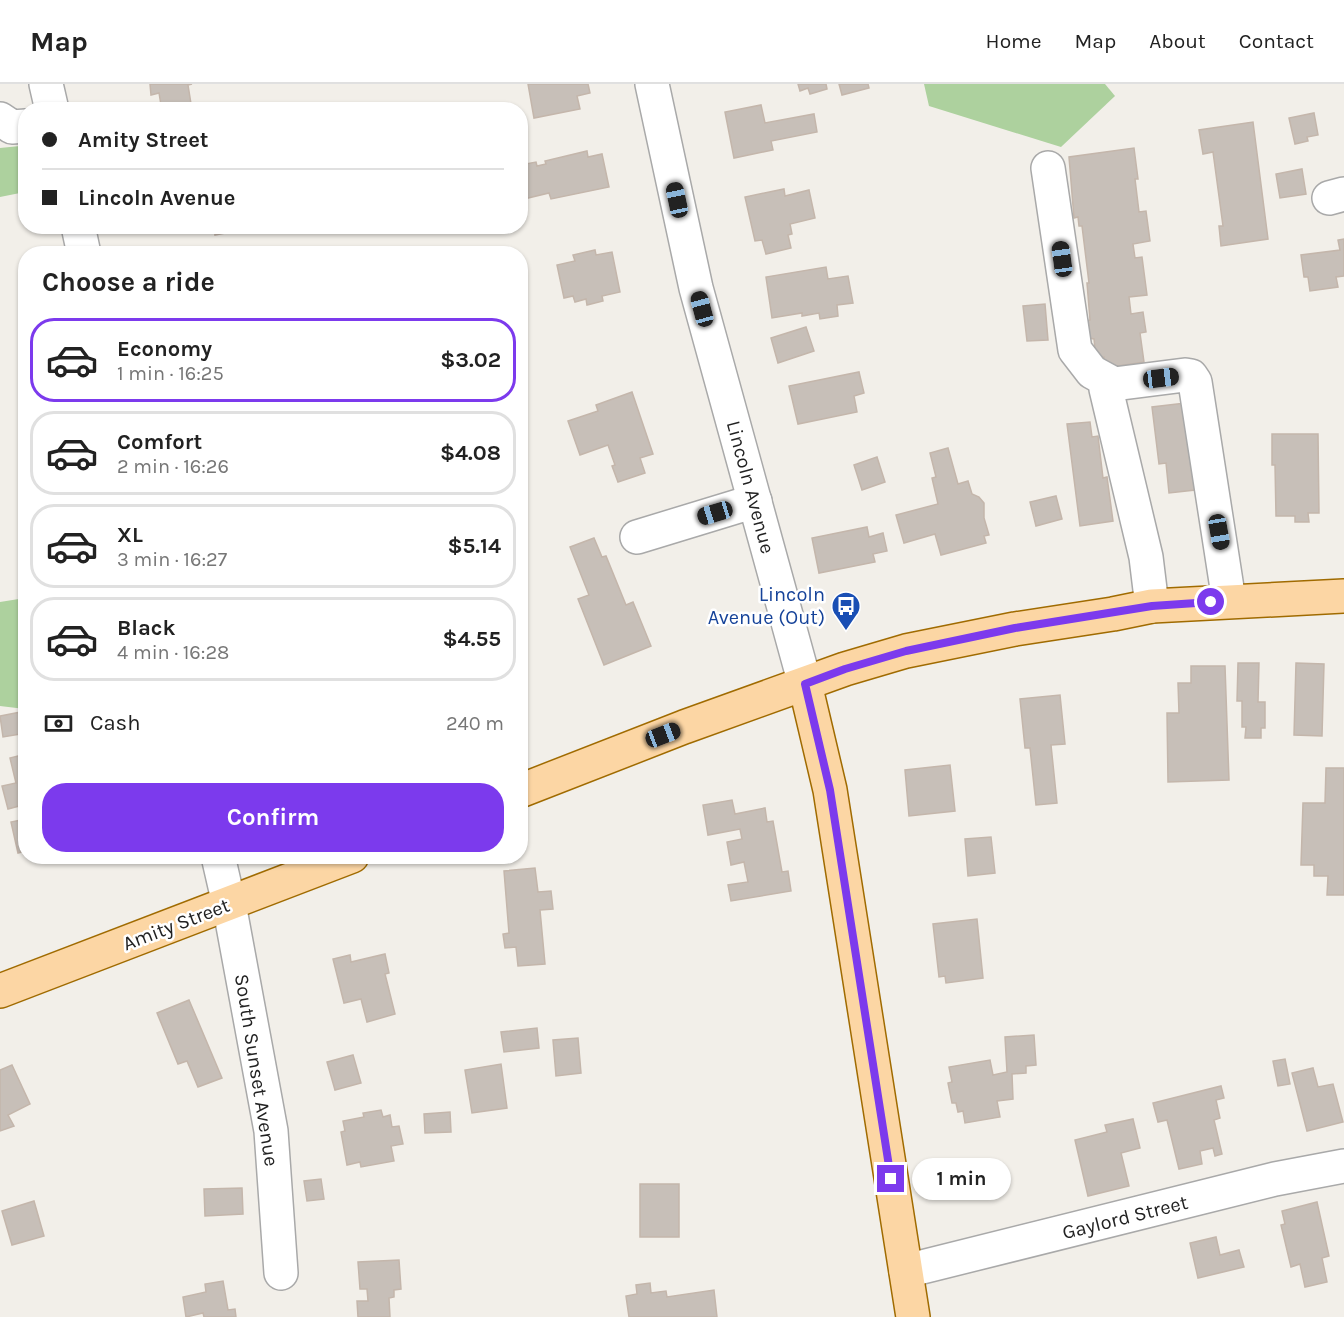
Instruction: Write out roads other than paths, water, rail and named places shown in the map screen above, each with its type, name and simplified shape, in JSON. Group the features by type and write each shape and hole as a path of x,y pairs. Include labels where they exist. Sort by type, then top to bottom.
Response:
{"main road":[{"path":"528,788 684,727 845,669 906,651 1015,628 1152,606 1344,596"},
{"name":"Lincoln Avenue","path":"805,684 830,790 913,1317"},
{"name":"Amity Street","path":"0,992 332,864"}],"street":[{"path":"46,84 50,102"},
{"name":"Lincoln Avenue","path":"652,84 696,288 805,684"},
{"path":"0,119 12,127 18,127"},
{"path":"1048,168 1075,350 1092,372 1114,384 1185,375 1191,376 1195,382 1229,601"},
{"path":"1106,389 1146,557 1152,606"},
{"path":"637,537 754,501"},
{"name":"South Sunset Avenue","path":"220,864 271,1131 281,1273"},
{"name":"Gaylord Street","path":"906,1271 1275,1179 1344,1166"}],"place":[{"name":"Lincoln Avenue (Out)","path":"846,632"}]}
